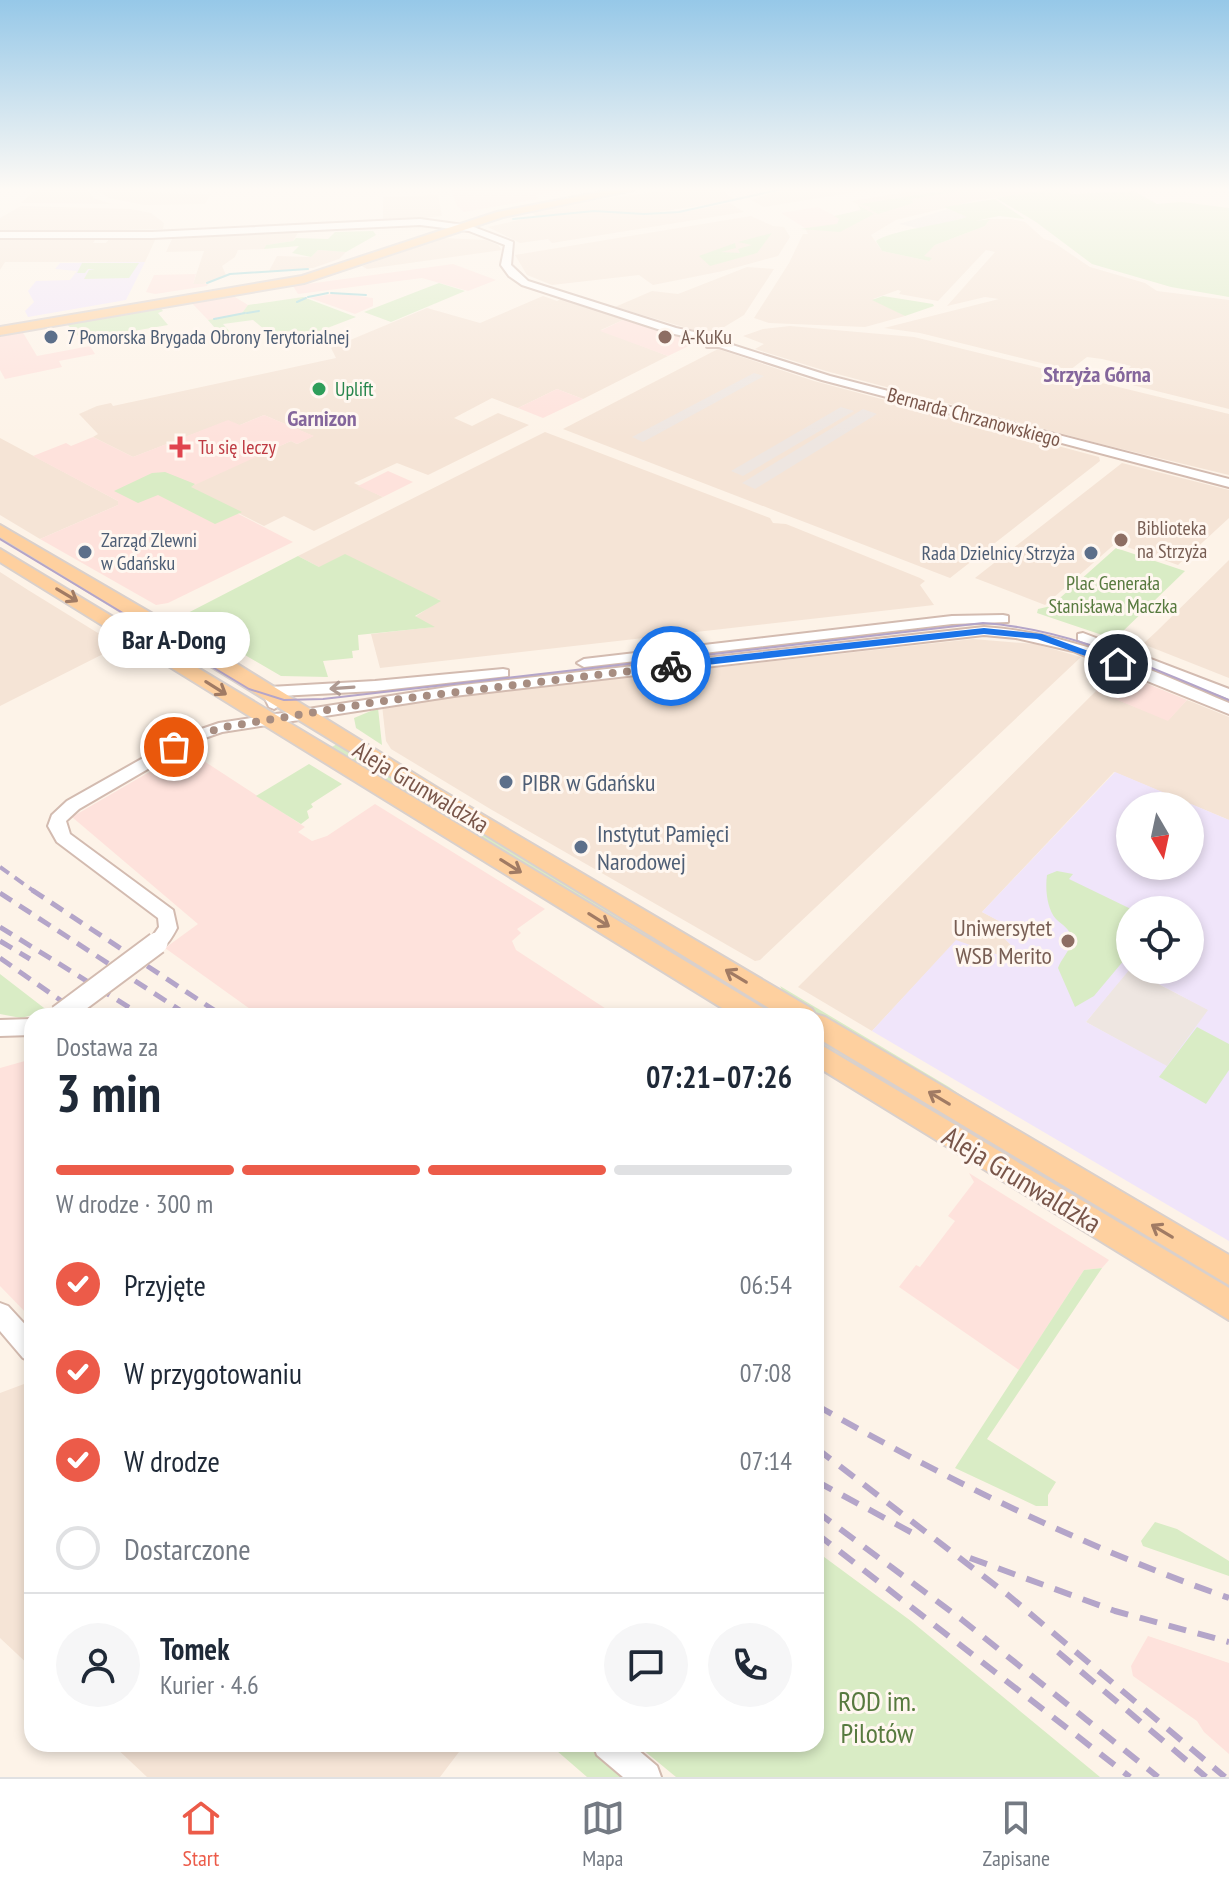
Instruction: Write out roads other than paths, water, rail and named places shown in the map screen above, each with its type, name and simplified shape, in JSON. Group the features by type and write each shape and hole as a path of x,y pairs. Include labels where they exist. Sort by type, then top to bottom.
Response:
{"main road":[{"path":"5,330 174,295 311,273"},
{"path":"5,330 304,279 323,273"},
{"name":"Aleja Grunwaldzka","path":"0,530 270,692 318,717 790,1008"},
{"name":"Aleja Grunwaldzka","path":"0,554 743,1008"},
{"name":"Aleja Grunwaldzka","path":"824,1029 1229,1271"},
{"name":"Aleja Grunwaldzka","path":"824,1058 1229,1305"}],"street":[{"name":"Bernarda Chrzanowskiego","path":"511,273 525,283 705,339 703,342 707,345 720,344 826,378 1229,483"},
{"path":"268,720 274,702 270,692 467,677 931,622 993,618 1063,630 1229,694"},
{"path":"207,731 268,720 318,717 441,693 984,631 1019,633 1058,641 1229,709"},
{"path":"70,1008 157,943 166,932 167,915 63,838 58,831 58,819 73,805 207,731 243,705"},
{"path":"0,1028 24,1027"},
{"path":"0,1314 24,1341"},
{"path":"617,1752 646,1777"}],"waterway":[{"path":"207,283 230,274 247,273"},
{"path":"308,297 328,293"},
{"path":"331,293 366,295"},
{"path":"297,302 306,298"},
{"path":"247,313 259,311"},
{"path":"214,319 245,313"}],"tram line":[{"path":"0,539 249,689 284,700 323,699 983,623 1078,641 1229,700"}],"railway":[{"path":"0,867 35,892"},
{"path":"35,892 211,1008"},
{"path":"0,893 177,1008"},
{"path":"0,927 130,1008"},
{"path":"0,941 30,959"},
{"path":"0,958 72,1008"},
{"path":"824,1409 1018,1511 1122,1557 1229,1598"},
{"path":"824,1454 1008,1595 1225,1777"},
{"path":"824,1485 918,1536"},
{"path":"824,1517 961,1619 1158,1777"},
{"path":"824,1539 1130,1777"},
{"path":"970,1558 1115,1611 1229,1642"},
{"path":"1058,1652 1206,1777"}],"place":[{"name":"7 Pomorska Brygada Obrony Terytorialnej","path":"51,337"},
{"name":"A-KuKu","path":"665,337"},
{"name":"Uplift","path":"319,389"},
{"name":"Tu się leczy","path":"180,447"},
{"name":"Biblioteka na Strzyża","path":"1121,540"},
{"name":"Zarząd Zlewni w Gdańsku","path":"85,552"},
{"name":"Rada Dzielnicy Strzyża","path":"1091,553"},
{"name":"Bar A-Dong","path":"174,747"},
{"name":"PIBR w Gdańsku","path":"506,782"},
{"name":"Instytut Pamięci Narodowej","path":"581,847"},
{"name":"Uniwersytet WSB Merito","path":"1068,941"}],"district":[{"name":"Strzyża Górna","path":"1097,374"},
{"name":"Garnizon","path":"322,418"}],"park label":[{"name":"Plac Generała Stanisława Maczka","path":"1113,594"},
{"name":"ROD im. Pilotów","path":"877,1716"}]}
